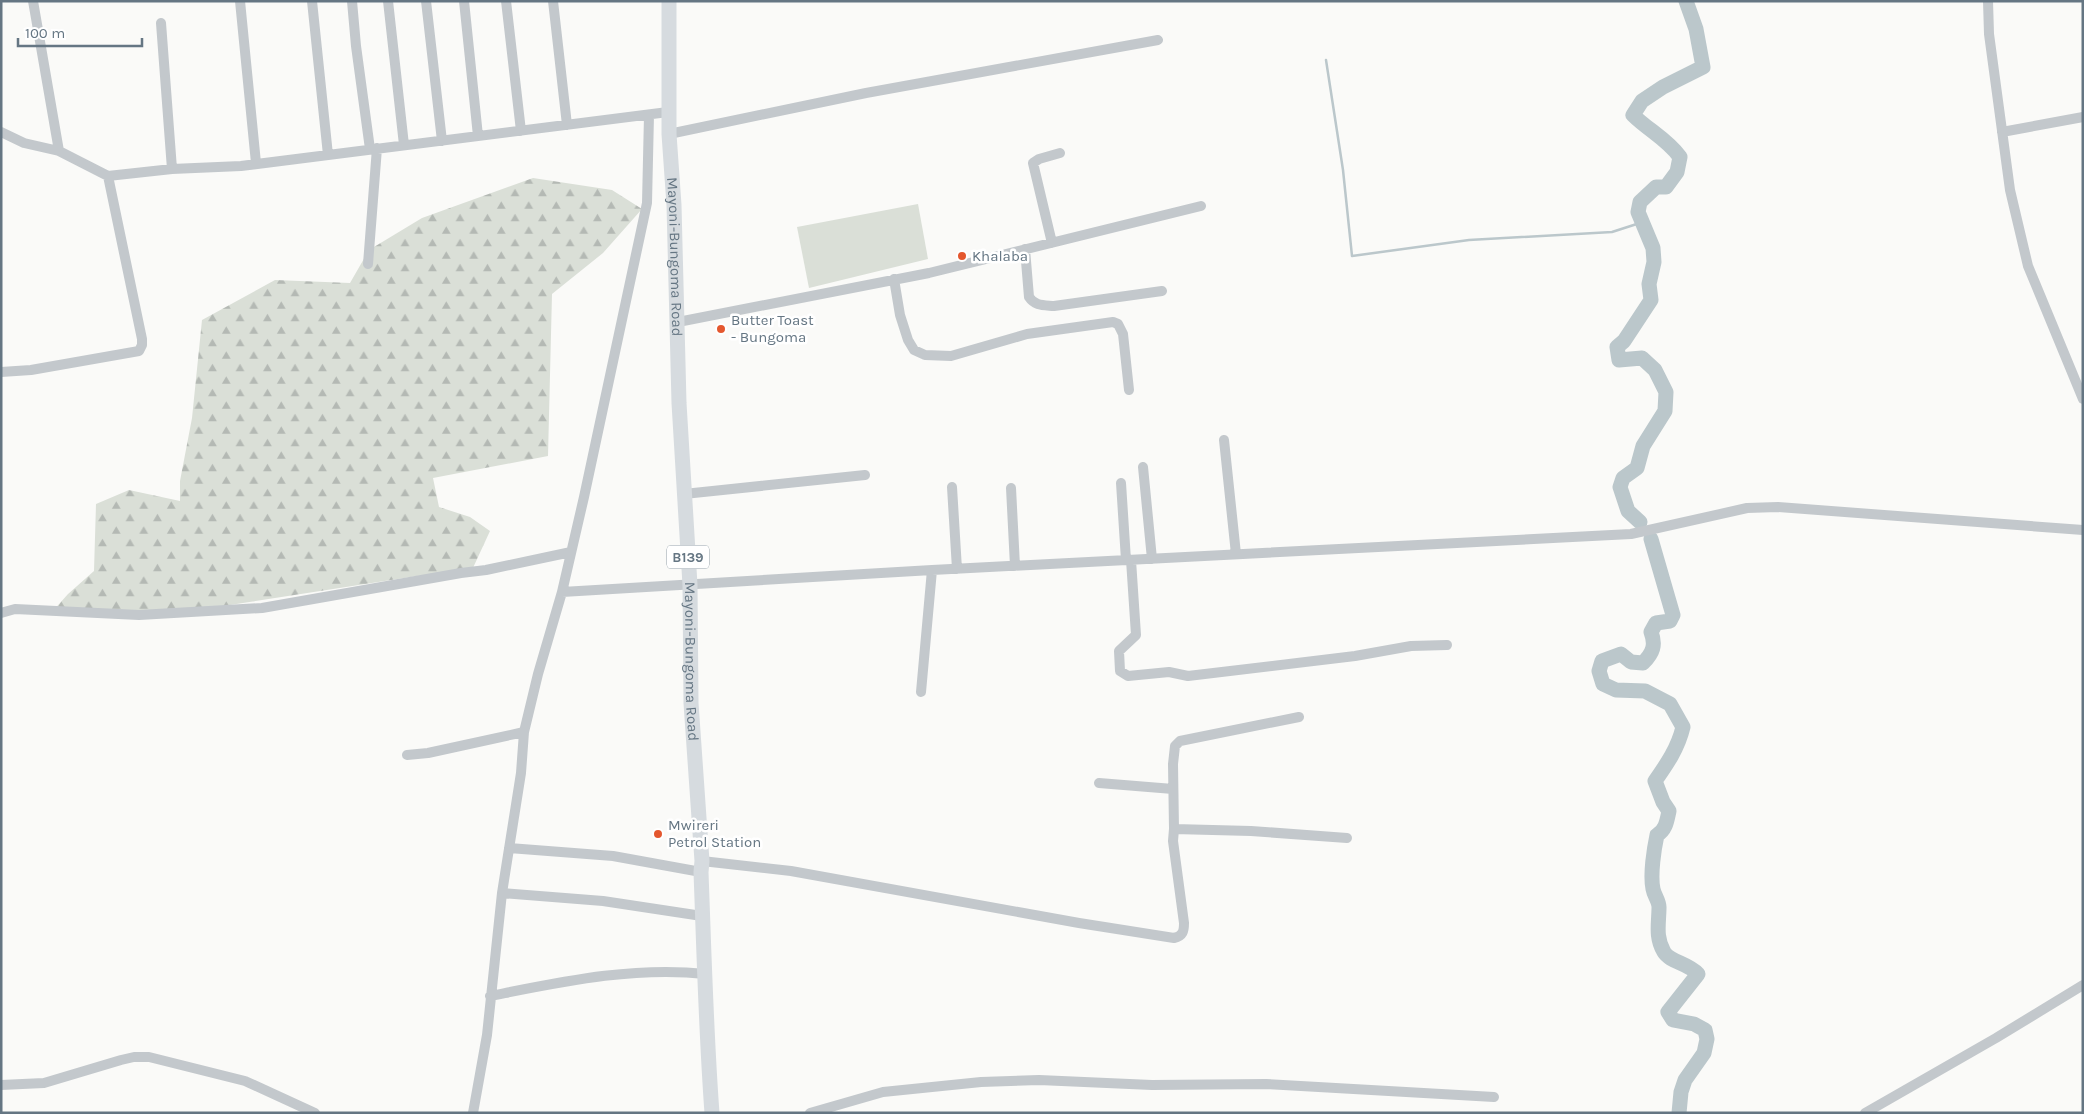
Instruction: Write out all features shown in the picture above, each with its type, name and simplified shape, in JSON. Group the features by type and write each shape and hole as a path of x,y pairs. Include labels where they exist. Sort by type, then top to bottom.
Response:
{"main road":[{"name":"Mayoni-Bungoma Road","path":"669,1 668,112 674,205 679,403 690,585 692,703 706,974 707,1048 712,1113"}],"street":[{"path":"33,1 59,151"},
{"path":"240,1 256,164"},
{"path":"312,1 328,155"},
{"path":"352,1 356,46 373,149 368,264"},
{"path":"388,1 404,145"},
{"path":"426,1 442,141"},
{"path":"464,1 478,136"},
{"path":"506,1 520,131"},
{"path":"553,1 567,125"},
{"path":"1988,1 1989,34 2010,190 2028,266 2083,399"},
{"path":"161,23 172,169"},
{"path":"669,134 866,93 1158,40"},
{"path":"1,132 24,143 59,151 108,176 172,169 256,164 668,112"},
{"path":"473,1113 487,1035 502,894 521,773 524,732 538,674 562,592 647,203 649,115"},
{"path":"2002,132 2083,117"},
{"path":"1052,243 1033,163 1039,159 1060,153"},
{"path":"1,372 31,370 139,350 142,346 108,176"},
{"path":"678,322 929,273 1200,206"},
{"path":"1025,249 1028,297 1032,302 1040,305 1054,306 1162,291"},
{"path":"894,279 900,315 908,340 914,350 925,355 951,356 1027,334 1113,322 1118,324 1123,334 1129,390"},
{"path":"1224,440 1236,554"},
{"path":"1144,468 1152,559"},
{"path":"684,494 864,475"},
{"path":"1121,483 1136,635 1118,654 1120,671 1128,676 1169,672 1188,676 1355,656 1412,646 1447,645"},
{"path":"952,487 957,569"},
{"path":"1011,488 1015,566"},
{"path":"562,592 932,570 1631,534 1747,508 1778,507 2083,530"},
{"path":"1,613 15,609 139,615 262,608 486,570 571,552"},
{"path":"921,692 932,570"},
{"path":"509,848 613,856 701,866 791,871 1174,938 1183,933 1184,923 1173,841 1173,754 1175,746 1180,741 1299,717"},
{"path":"407,755 428,754 524,732"},
{"path":"1099,783 1173,789"},
{"path":"1174,829 1251,831 1347,838"},
{"path":"502,894 603,901 702,916"},
{"path":"490,996 583,978 676,971 706,974"},
{"path":"1865,1113 1996,1038 2083,985"},
{"path":"1,1085 44,1083 121,1060 134,1057 149,1057 245,1081 315,1113"},
{"path":"810,1113 834,1110 892,1090 981,1082 1038,1080 1152,1085 1266,1084 1494,1097"}],"green space":[{"path":"533,178 612,190 642,209 603,253 552,294 548,456 433,478 439,507 470,517 490,531 472,570 417,576 191,611 52,612 68,594 94,571 96,504 129,490 180,501 180,481 192,418 202,320 275,280 350,283 369,250 422,218"},
{"path":"918,204 928,259 809,288 797,227"}],"waterway":[{"path":"1640,522 1628,511 1620,487 1623,478 1637,468 1643,446 1665,411 1666,392 1655,370 1642,358 1619,360 1617,347 1624,341 1651,300 1649,284 1654,262 1653,248 1638,212 1640,202 1656,187 1666,187 1677,172 1680,157 1669,145 1633,115 1642,101 1663,87 1703,67 1696,29 1686,1"},
{"path":"1326,60 1343,170 1352,256 1469,240 1612,232 1643,222"},
{"path":"1651,539 1673,615 1670,621 1656,623 1651,632 1653,649 1643,663 1631,662 1621,654 1602,661 1599,671 1603,684 1616,690 1645,691 1670,704 1683,727 1675,749 1655,781 1663,802 1669,811 1664,828 1657,835 1652,877 1659,905 1658,930 1661,946 1667,955 1698,974 1668,1012 1673,1020 1694,1024 1705,1030 1707,1039 1704,1053 1685,1080 1681,1092 1679,1113"}],"place":[{"name":"Khalaba","path":"962,256"},
{"name":"Butter Toast - Bungoma","path":"721,329"},
{"name":"Mwireri Petrol Station","path":"658,834"}]}
